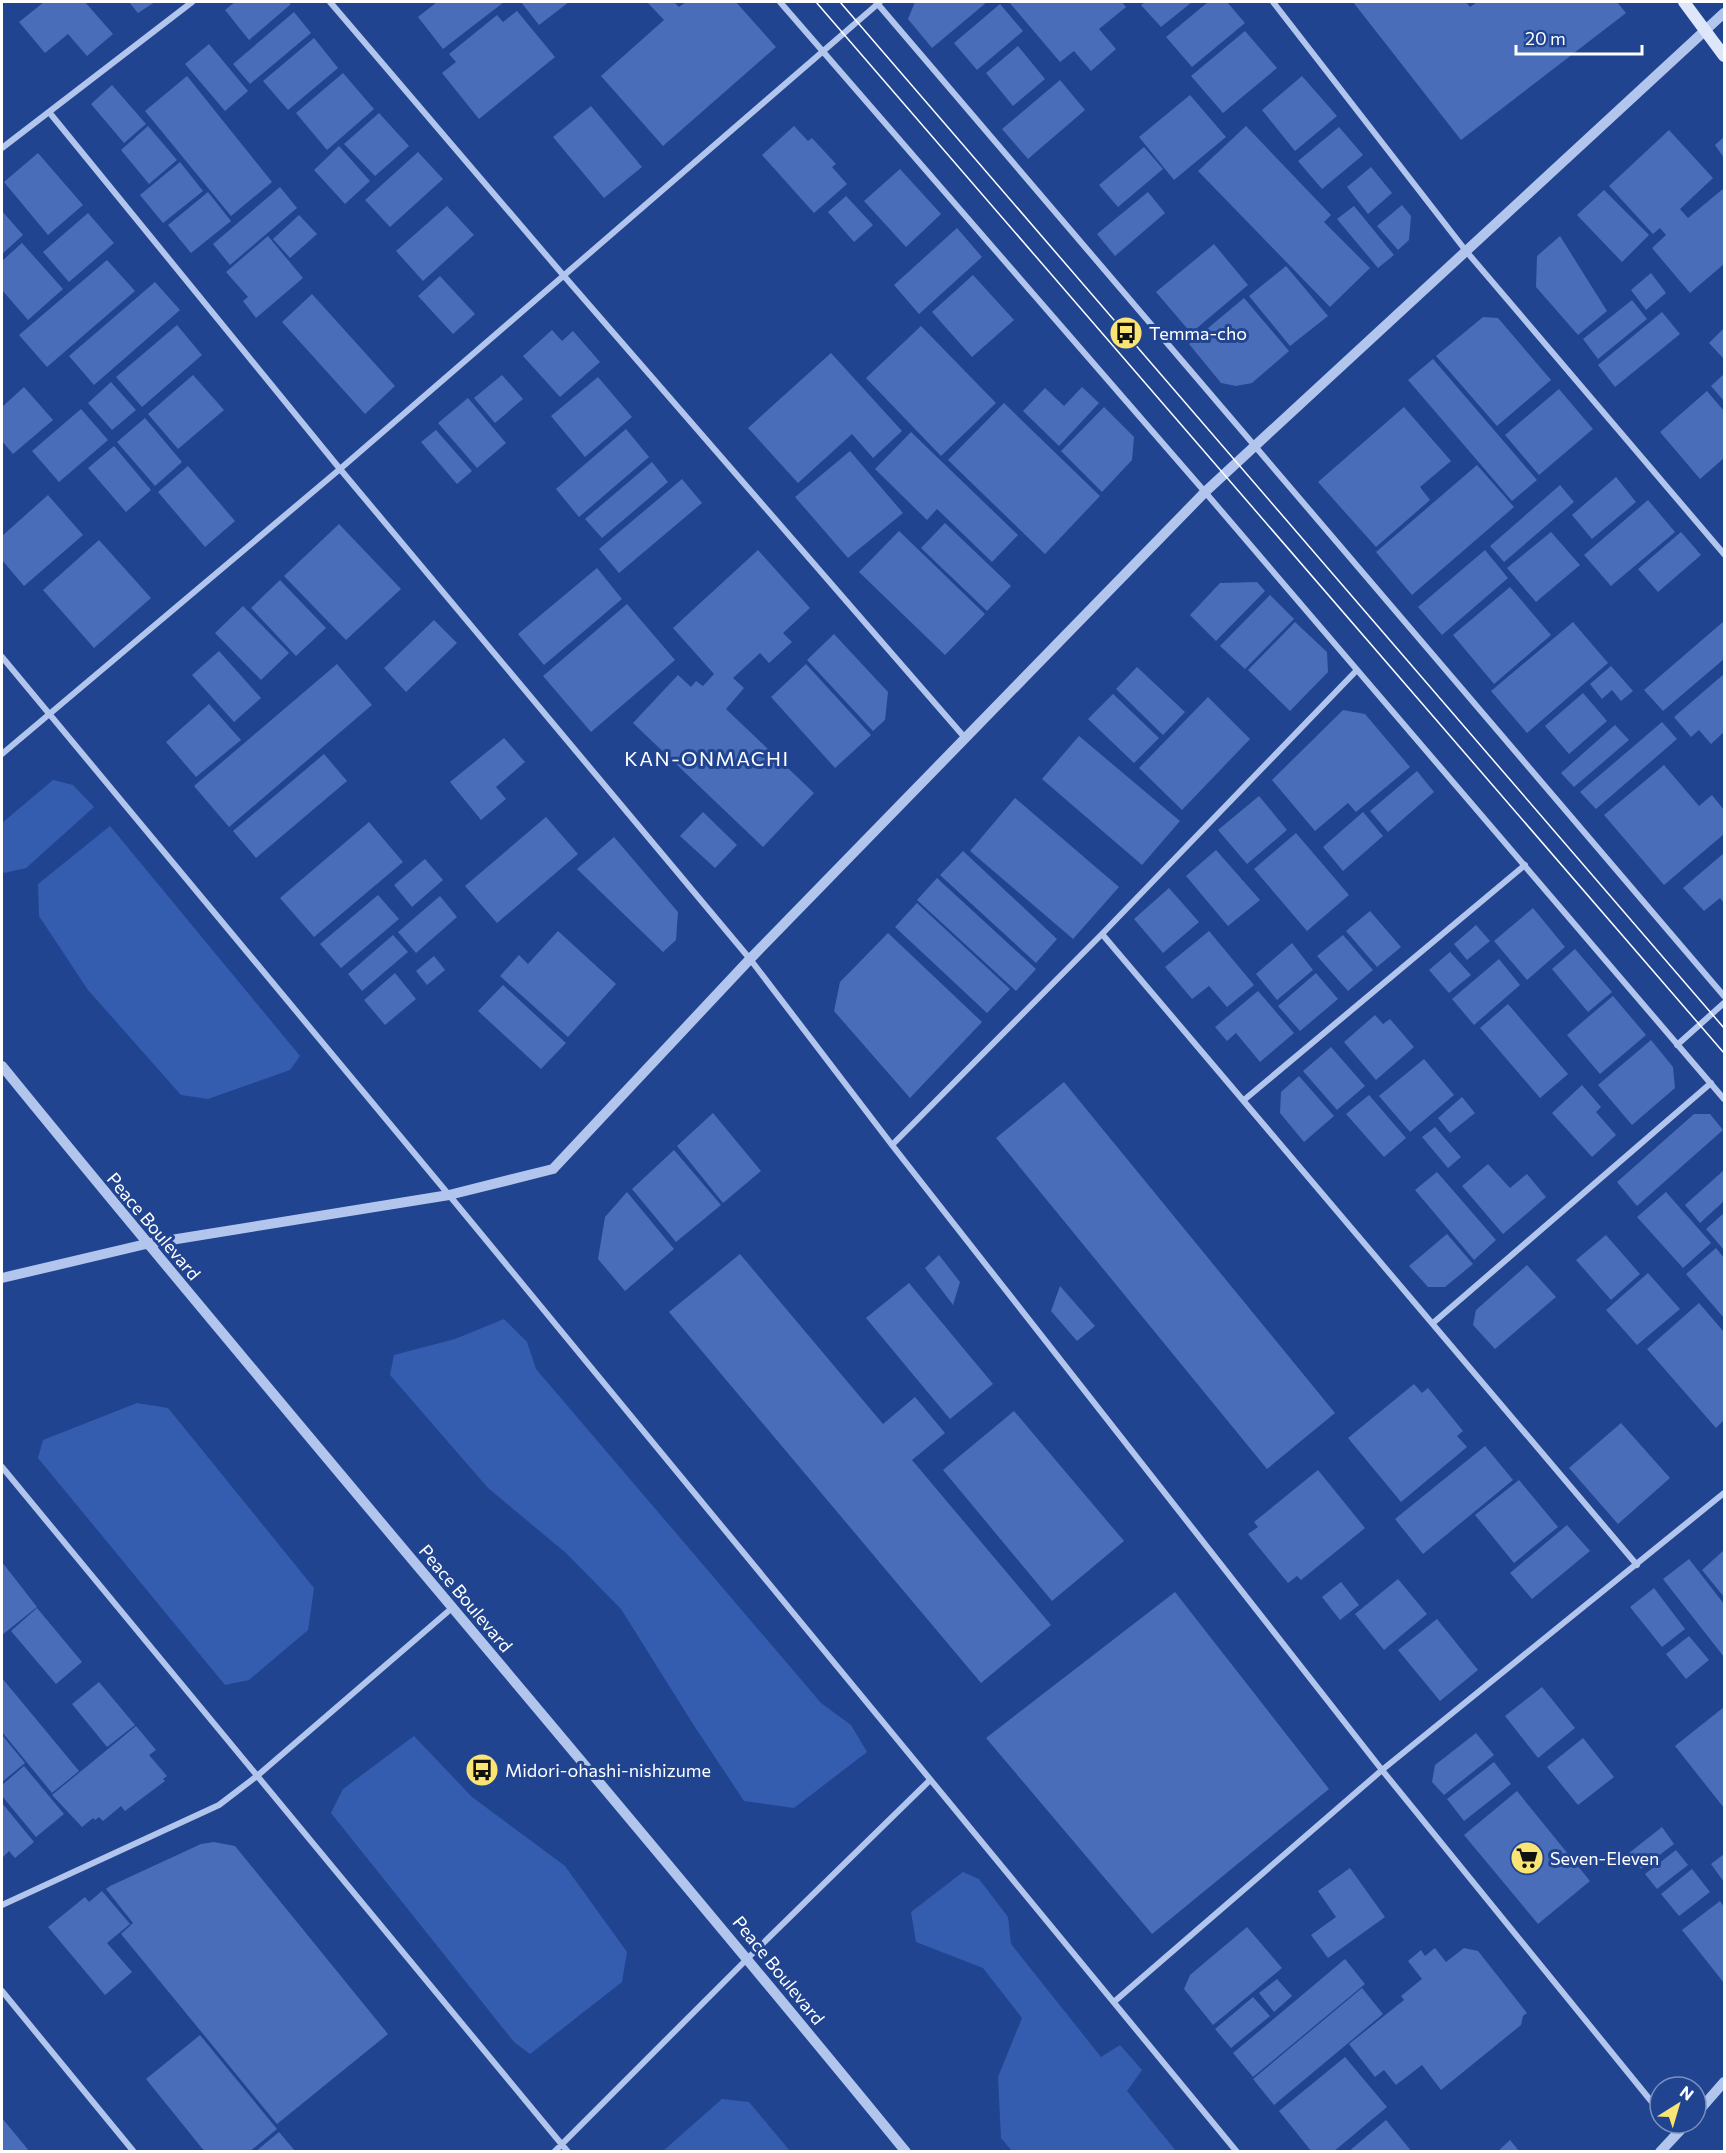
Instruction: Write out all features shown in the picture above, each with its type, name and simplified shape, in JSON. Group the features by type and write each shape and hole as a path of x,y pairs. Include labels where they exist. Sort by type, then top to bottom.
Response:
{"main road":[{"path":"1684,2 1725,56"}],"street":[{"path":"2,148 192,2"},
{"path":"330,2 564,276 966,739"},
{"path":"780,2 1205,492 1725,1099"},
{"path":"2,753 340,469 878,2 1725,996"},
{"path":"1273,2 1466,251 1725,554"},
{"path":"2,1278 146,1244 449,1195 553,1169 750,959 1205,492 1725,13"},
{"path":"49,112 340,469 750,959 892,1145 1382,1770 1648,2097"},
{"path":"2,657 1237,2151"},
{"path":"892,1145 1102,934 1357,670"},
{"path":"1244,1100 1525,865"},
{"path":"1102,934 1637,1565"},
{"path":"1677,1044 1725,1003"},
{"name":"Peace Boulevard","path":"2,1066 146,1244 748,1958 906,2151"},
{"path":"1433,1323 1711,1083"},
{"path":"2,1467 568,2151"},
{"path":"1115,2001 1382,1770 1725,1493"},
{"path":"2,1905 219,1805 257,1776 452,1608"},
{"path":"554,2151 930,1780"},
{"path":"2,1991 134,2151"},
{"path":"1708,2101 1725,2082"},
{"path":"1660,2151 1676,2135"}],"shaded area":[{"path":"53,780 73,785 94,807 26,868 4,873 2,870 2,823"},
{"path":"110,826 300,1056 290,1070 208,1099 181,1095 88,990 39,916 38,884"},
{"path":"504,1319 527,1342 536,1369 821,1703 851,1725 867,1752 794,1808 744,1801 621,1609 566,1553 488,1488 390,1375 394,1355 455,1339"},
{"path":"137,1403 168,1408 314,1588 308,1630 249,1680 225,1685 38,1458 43,1440"},
{"path":"414,1736 472,1797 565,1866 627,1952 622,1982 530,2054 514,2042 331,1813 343,1789"},
{"path":"963,1872 979,1879 1008,1917 1011,1944 1101,2057 1120,2045 1142,2070 1127,2091 1176,2151 1012,2151 1001,2138 998,2077 1022,2018 983,1968 916,1942 911,1912"},
{"path":"722,2099 749,2102 790,2151 663,2151"}],"building":[{"path":"44,2 85,2 113,34 87,56 68,34 45,53 19,22"},
{"path":"129,2 155,2 138,13"},
{"path":"235,2 288,2 291,4 249,40 225,10"},
{"path":"437,2 504,2 443,49 418,17"},
{"path":"521,2 569,2 539,25"},
{"path":"647,2 674,2 679,7 686,2 736,2 776,47 663,146 601,76 664,20"},
{"path":"915,2 987,2 932,48 908,19"},
{"path":"1009,2 1122,2 1126,7 1099,29 1116,49 1091,71 1074,51 1060,62"},
{"path":"1145,2 1192,2 1161,27 1141,5"},
{"path":"1208,2 1227,2 1245,23 1192,67 1166,37"},
{"path":"1353,2 1466,2 1470,7 1477,2 1617,2 1626,13 1461,140"},
{"path":"1000,4 1023,31 977,70 954,43"},
{"path":"517,11 555,57 479,119 442,73 456,62 449,54 497,15 503,22"},
{"path":"294,12 311,33 250,84 233,64"},
{"path":"1245,31 1277,68 1223,113 1191,76"},
{"path":"314,38 338,68 288,110 263,81"},
{"path":"209,44 248,91 225,111 185,64"},
{"path":"1018,46 1045,79 1013,106 986,73"},
{"path":"343,73 374,109 327,150 296,113"},
{"path":"187,76 272,182 231,216 145,111"},
{"path":"1302,76 1337,116 1295,151 1262,110"},
{"path":"1060,80 1085,110 1028,159 1002,129"},
{"path":"112,85 146,124 124,143 91,104"},
{"path":"1190,95 1226,137 1174,180 1139,137"},
{"path":"591,106 642,167 604,198 553,137"},
{"path":"379,113 409,146 375,176 344,144"},
{"path":"148,126 177,160 149,184 121,150"},
{"path":"794,126 808,141 812,138 836,164 832,167 847,184 814,213 762,155"},
{"path":"1246,126 1331,215 1324,222 1370,268 1330,307 1198,171"},
{"path":"1339,127 1363,155 1322,189 1298,161"},
{"path":"1669,130 1713,178 1680,209 1688,218 1724,188 1724,264 1690,293 1652,248 1666,235 1660,228 1653,234 1609,186"},
{"path":"1724,137 1724,158 1715,145"},
{"path":"339,146 370,181 345,204 314,170"},
{"path":"1144,147 1163,169 1118,207 1099,185"},
{"path":"418,152 443,179 390,227 365,200"},
{"path":"38,153 83,205 48,235 4,182"},
{"path":"180,162 203,191 163,223 140,195"},
{"path":"1371,167 1392,193 1368,214 1347,187"},
{"path":"900,169 941,214 906,247 864,201"},
{"path":"280,187 297,208 230,265 213,244"},
{"path":"1604,190 1649,235 1622,262 1577,215"},
{"path":"208,192 231,221 191,253 168,225"},
{"path":"1148,192 1165,213 1115,256 1097,234"},
{"path":"846,196 873,225 854,242 828,212"},
{"path":"1402,205 1411,216 1409,240 1398,250 1377,226"},
{"path":"447,206 474,235 423,281 396,251"},
{"path":"1354,206 1394,255 1378,268 1337,219"},
{"path":"2,211 23,235 2,254"},
{"path":"88,213 114,243 69,282 43,252"},
{"path":"299,215 317,234 290,258 273,239"},
{"path":"957,228 982,257 919,314 894,285"},
{"path":"268,236 303,278 256,318 243,301 248,297 226,272"},
{"path":"1560,236 1607,311 1578,335 1536,287 1537,256"},
{"path":"22,243 63,289 28,320 2,290 2,261"},
{"path":"1214,244 1248,285 1191,333 1156,292"},
{"path":"107,260 135,291 47,367 19,335"},
{"path":"1286,266 1328,316 1290,346 1249,296"},
{"path":"1651,273 1666,293 1646,310 1631,290"},
{"path":"973,275 1014,320 972,357 932,312"},
{"path":"440,276 475,314 453,334 418,296"},
{"path":"155,282 180,310 94,385 69,356"},
{"path":"312,294 395,386 365,414 282,322"},
{"path":"1244,298 1289,351 1252,383 1236,386 1221,383 1189,344"},
{"path":"1632,300 1647,319 1598,359 1583,339"},
{"path":"1662,312 1680,334 1615,387 1598,365"},
{"path":"1483,317 1498,318 1551,380 1497,426 1436,356"},
{"path":"177,325 202,355 142,407 116,377"},
{"path":"921,326 996,403 941,456 866,378"},
{"path":"1724,328 1724,359 1709,343"},
{"path":"552,330 562,341 573,331 600,362 560,397 523,356"},
{"path":"831,353 902,431 873,458 852,434 798,483 748,428"},
{"path":"1433,359 1537,480 1512,501 1408,380"},
{"path":"1724,374 1724,401 1711,386"},
{"path":"193,375 224,410 178,449 148,414"},
{"path":"502,375 523,399 495,423 474,398"},
{"path":"598,377 632,417 585,457 551,416"},
{"path":"111,382 136,410 112,430 88,403"},
{"path":"24,387 53,420 13,454 2,441 2,407"},
{"path":"1082,387 1099,403 1059,446 1023,411 1045,388 1064,406"},
{"path":"1559,389 1593,429 1539,475 1505,435"},
{"path":"1707,391 1724,411 1724,458 1700,479 1660,432"},
{"path":"468,398 506,443 477,468 438,423"},
{"path":"1004,403 1100,496 1045,554 948,460"},
{"path":"1104,407 1134,437 1132,460 1102,492 1061,451"},
{"path":"1404,407 1451,461 1420,487 1430,500 1376,547 1318,482"},
{"path":"81,409 108,440 59,482 32,451"},
{"path":"145,418 182,462 155,486 117,442"},
{"path":"626,429 649,457 579,517 556,489"},
{"path":"436,430 472,471 457,484 421,442"},
{"path":"911,432 1018,535 992,562 937,509 927,520 875,469"},
{"path":"114,446 151,490 126,512 88,468"},
{"path":"850,451 903,513 848,558 795,497"},
{"path":"652,462 668,482 602,538 585,519"},
{"path":"1477,465 1514,507 1412,595 1376,552"},
{"path":"188,466 235,521 205,547 158,492"},
{"path":"1616,477 1636,502 1592,539 1572,515"},
{"path":"682,479 702,503 619,573 599,549"},
{"path":"1560,485 1574,502 1504,562 1490,546"},
{"path":"48,495 83,535 24,586 2,560 2,536"},
{"path":"1648,500 1675,532 1611,586 1584,555"},
{"path":"945,523 1011,586 987,611 921,548"},
{"path":"339,524 401,589 346,640 284,576"},
{"path":"899,531 985,614 945,655 859,572"},
{"path":"1551,532 1580,565 1536,602 1507,568"},
{"path":"1681,532 1701,555 1658,592 1638,569"},
{"path":"99,540 151,598 94,648 43,590"},
{"path":"758,550 810,608 783,633 792,642 769,663 760,653 733,678 744,688 726,709 814,793 763,847 633,723 678,675 691,687 696,681 703,686 714,674 673,628"},
{"path":"1485,550 1508,578 1442,635 1418,607"},
{"path":"597,568 622,599 544,665 518,634"},
{"path":"280,580 326,628 296,656 251,608"},
{"path":"1257,582 1265,591 1216,641 1190,615 1220,583"},
{"path":"1510,587 1551,635 1494,684 1453,635"},
{"path":"1270,595 1294,619 1245,669 1220,646"},
{"path":"627,604 675,660 591,732 543,676"},
{"path":"243,606 289,653 261,680 215,633"},
{"path":"434,620 457,643 406,692 384,668"},
{"path":"1724,621 1724,659 1663,711 1644,690"},
{"path":"1295,622 1327,652 1328,672 1290,711 1248,670"},
{"path":"1573,622 1608,663 1527,733 1491,691"},
{"path":"834,634 888,692 885,720 873,731 807,660"},
{"path":"219,651 261,698 234,722 192,675"},
{"path":"337,664 372,705 229,827 194,786"},
{"path":"806,664 871,735 835,768 771,697"},
{"path":"1611,666 1633,691 1621,701 1612,690 1602,699 1590,684"},
{"path":"1137,667 1185,712 1163,735 1116,689"},
{"path":"1724,674 1724,732 1711,744 1699,730 1691,737 1674,717"},
{"path":"1583,693 1607,721 1569,754 1545,726"},
{"path":"1113,694 1159,738 1134,763 1088,719"},
{"path":"1208,697 1250,739 1182,810 1139,768"},
{"path":"209,704 241,740 196,777 166,742"},
{"path":"1343,710 1365,714 1410,767 1356,812 1348,803 1315,831 1272,780"},
{"path":"1662,722 1677,739 1596,809 1580,792"},
{"path":"1615,725 1629,740 1574,787 1561,773"},
{"path":"1079,736 1180,821 1142,865 1042,779"},
{"path":"504,738 525,762 496,787 506,799 481,820 450,782"},
{"path":"324,754 347,781 256,858 233,831"},
{"path":"1664,765 1699,806 1712,795 1724,810 1724,834 1664,885 1604,815"},
{"path":"1417,771 1434,792 1388,832 1370,811"},
{"path":"1259,796 1287,830 1247,864 1218,830"},
{"path":"1015,798 1119,887 1073,939 970,851"},
{"path":"703,812 737,845 715,868 680,836"},
{"path":"1363,812 1383,836 1343,871 1323,847"},
{"path":"546,817 578,854 497,923 465,886"},
{"path":"369,822 403,862 314,937 280,898"},
{"path":"1296,833 1349,895 1307,931 1254,869"},
{"path":"614,837 678,912 676,940 663,952 577,869"},
{"path":"1216,850 1260,900 1228,926 1186,876"},
{"path":"963,851 1057,939 1036,963 940,875"},
{"path":"1724,853 1724,903 1720,898 1704,911 1683,888"},
{"path":"425,859 443,880 412,907 394,885"},
{"path":"937,878 1036,969 1016,991 917,900"},
{"path":"1169,888 1199,922 1163,953 1134,919"},
{"path":"378,895 399,919 341,968 320,944"},
{"path":"440,896 457,917 416,953 398,932"},
{"path":"917,903 1010,989 987,1013 895,927"},
{"path":"1533,908 1565,947 1527,980 1494,941"},
{"path":"1370,911 1401,947 1377,967 1346,931"},
{"path":"1476,925 1490,941 1467,960 1454,944"},
{"path":"558,931 616,984 568,1037 500,976 519,955 528,964"},
{"path":"1209,931 1254,985 1227,1007 1209,986 1192,999 1165,967"},
{"path":"888,933 982,1022 910,1098 834,1011 840,982"},
{"path":"393,935 408,952 362,991 348,974"},
{"path":"1343,935 1373,970 1348,991 1317,956"},
{"path":"1292,943 1313,970 1277,1000 1256,974"},
{"path":"1575,949 1612,992 1588,1012 1552,969"},
{"path":"1450,952 1471,975 1449,993 1429,970"},
{"path":"434,956 445,970 427,985 416,971"},
{"path":"1499,959 1520,985 1474,1025 1452,999"},
{"path":"395,973 416,999 385,1025 364,1000"},
{"path":"1316,973 1338,999 1300,1031 1278,1006"},
{"path":"503,985 566,1043 541,1069 478,1011"},
{"path":"1258,991 1294,1033 1260,1062 1236,1033 1227,1041 1215,1027"},
{"path":"1613,996 1646,1035 1600,1074 1567,1035"},
{"path":"1508,1004 1568,1074 1540,1098 1480,1028"},
{"path":"1375,1015 1383,1024 1390,1019 1414,1047 1376,1080 1344,1042"},
{"path":"1651,1040 1673,1067 1675,1088 1632,1125 1598,1085"},
{"path":"1331,1047 1365,1086 1337,1110 1303,1071"},
{"path":"1424,1059 1454,1095 1410,1132 1379,1096"},
{"path":"1299,1076 1334,1116 1304,1142 1280,1113 1281,1092"},
{"path":"1064,1082 1335,1413 1267,1469 996,1138"},
{"path":"1582,1085 1601,1107 1596,1112 1616,1135 1592,1157 1552,1113"},
{"path":"1369,1095 1406,1138 1384,1157 1346,1114"},
{"path":"1462,1097 1475,1113 1450,1133 1438,1118"},
{"path":"713,1113 761,1171 723,1203 677,1146"},
{"path":"1694,1114 1710,1114 1723,1130 1637,1206 1617,1182"},
{"path":"1435,1127 1461,1157 1448,1168 1422,1137"},
{"path":"674,1150 721,1205 676,1242 632,1189"},
{"path":"1488,1164 1510,1188 1527,1174 1546,1197 1503,1234 1462,1186"},
{"path":"1724,1170 1724,1201 1700,1223 1685,1205"},
{"path":"1437,1172 1496,1240 1474,1260 1415,1190"},
{"path":"627,1192 674,1249 625,1291 598,1259 605,1217"},
{"path":"1666,1192 1711,1243 1683,1268 1637,1217"},
{"path":"1724,1213 1724,1250 1706,1229"},
{"path":"1447,1234 1473,1264 1445,1287 1428,1287 1409,1266"},
{"path":"1606,1235 1640,1274 1611,1300 1576,1260"},
{"path":"1716,1248 1724,1258 1724,1318 1686,1274"},
{"path":"740,1254 883,1424 915,1397 945,1433 912,1460 1051,1625 981,1683 669,1312"},
{"path":"939,1255 960,1282 953,1305 925,1268"},
{"path":"1527,1265 1556,1297 1495,1349 1473,1325 1476,1310"},
{"path":"1648,1273 1680,1309 1637,1345 1606,1310"},
{"path":"909,1283 993,1384 950,1419 866,1318"},
{"path":"1060,1286 1095,1326 1077,1341 1051,1311"},
{"path":"1699,1303 1724,1332 1724,1420 1716,1428 1647,1349"},
{"path":"1414,1384 1422,1393 1428,1388 1463,1431 1457,1436 1467,1447 1401,1502 1348,1438"},
{"path":"1014,1411 1124,1541 1052,1601 943,1470"},
{"path":"1621,1423 1670,1478 1618,1524 1569,1468"},
{"path":"1485,1446 1513,1480 1423,1554 1395,1519"},
{"path":"1318,1470 1365,1528 1301,1580 1297,1576 1288,1583 1248,1534 1258,1527 1254,1522"},
{"path":"1519,1480 1558,1527 1514,1563 1475,1515"},
{"path":"1567,1525 1590,1551 1532,1599 1510,1573"},
{"path":"1724,1550 1724,1597 1702,1570"},
{"path":"1689,1559 1724,1604 1724,1657 1663,1579"},
{"path":"2,1562 37,1607 2,1635"},
{"path":"1398,1579 1427,1614 1384,1650 1355,1614"},
{"path":"1341,1582 1359,1605 1340,1620 1322,1597"},
{"path":"1654,1588 1685,1629 1662,1647 1630,1607"},
{"path":"1175,1592 1329,1789 1152,1934 986,1738"},
{"path":"37,1608 82,1662 56,1684 11,1631"},
{"path":"1437,1619 1478,1670 1440,1701 1398,1650"},
{"path":"1689,1636 1709,1660 1686,1679 1666,1654"},
{"path":"2,1678 79,1771 52,1793 2,1732"},
{"path":"99,1682 135,1725 107,1747 72,1704"},
{"path":"1542,1687 1575,1728 1538,1758 1505,1716"},
{"path":"1724,1707 1724,1808 1675,1746"},
{"path":"136,1726 156,1750 149,1755 167,1776 163,1779 165,1781 125,1811 121,1806 103,1821 99,1817 95,1820 93,1818 82,1827 52,1795"},
{"path":"1476,1733 1494,1755 1444,1795 1432,1782 1435,1765"},
{"path":"2,1735 25,1763 2,1782"},
{"path":"1583,1738 1614,1777 1578,1805 1547,1767"},
{"path":"1494,1762 1511,1784 1464,1821 1447,1799"},
{"path":"24,1766 64,1814 36,1837 2,1796 2,1785"},
{"name":"Seven-Eleven","path":"1517,1791 1590,1881 1538,1924 1464,1835"},
{"path":"2,1803 34,1842 15,1858 9,1851 2,1858"},
{"path":"1662,1827 1674,1844 1641,1869 1629,1853"},
{"path":"214,1842 235,1846 388,2034 277,2124 121,1934 133,1923 106,1889 201,1844"},
{"path":"1676,1850 1688,1865 1657,1889 1645,1874"},
{"path":"1724,1854 1724,1882 1711,1864"},
{"path":"1350,1868 1385,1917 1328,1958 1311,1935 1336,1917 1318,1891"},
{"path":"1692,1869 1710,1892 1679,1916 1661,1894"},
{"path":"102,1891 130,1924 107,1943 132,1972 105,1995 48,1927 85,1897 89,1902"},
{"path":"1720,1901 1724,1907 1724,1983 1682,1930"},
{"path":"1247,1927 1282,1968 1213,2025 1184,1989 1190,1975"},
{"path":"1435,1948 1446,1962 1464,1948 1478,1951 1527,2013 1523,2016 1521,2025 1441,2090 1422,2065 1396,2085 1384,2070 1375,2077 1349,2044 1404,2000 1401,1996 1422,1979 1408,1961 1421,1950 1425,1956"},
{"path":"1345,1959 1365,1984 1253,2077 1233,2053"},
{"path":"1277,1979 1292,1996 1274,2012 1259,1993"},
{"path":"1362,1988 1383,2014 1274,2105 1253,2079"},
{"path":"1253,1997 1270,2016 1231,2048 1215,2029"},
{"path":"200,2035 277,2129 249,2152 205,2152 146,2079"},
{"path":"1345,2057 1387,2107 1333,2152 1312,2152 1279,2111"},
{"path":"2,2118 30,2152 2,2152"},
{"path":"1386,2120 1412,2152 1348,2152"},
{"path":"279,2132 296,2152 255,2152"},
{"path":"1510,2140 1520,2152 1497,2152"}],"tram line":[{"path":"816,2 1724,1053"},
{"path":"840,2 1724,1028"}],"place":[{"name":"Temma-cho","path":"1126,333"},
{"name":"Midori-ohashi-nishizume","path":"482,1770"},
{"name":"Seven-Eleven","path":"1527,1858"}],"district":[{"name":"KAN-ONMACHI","path":"707,758"}]}
